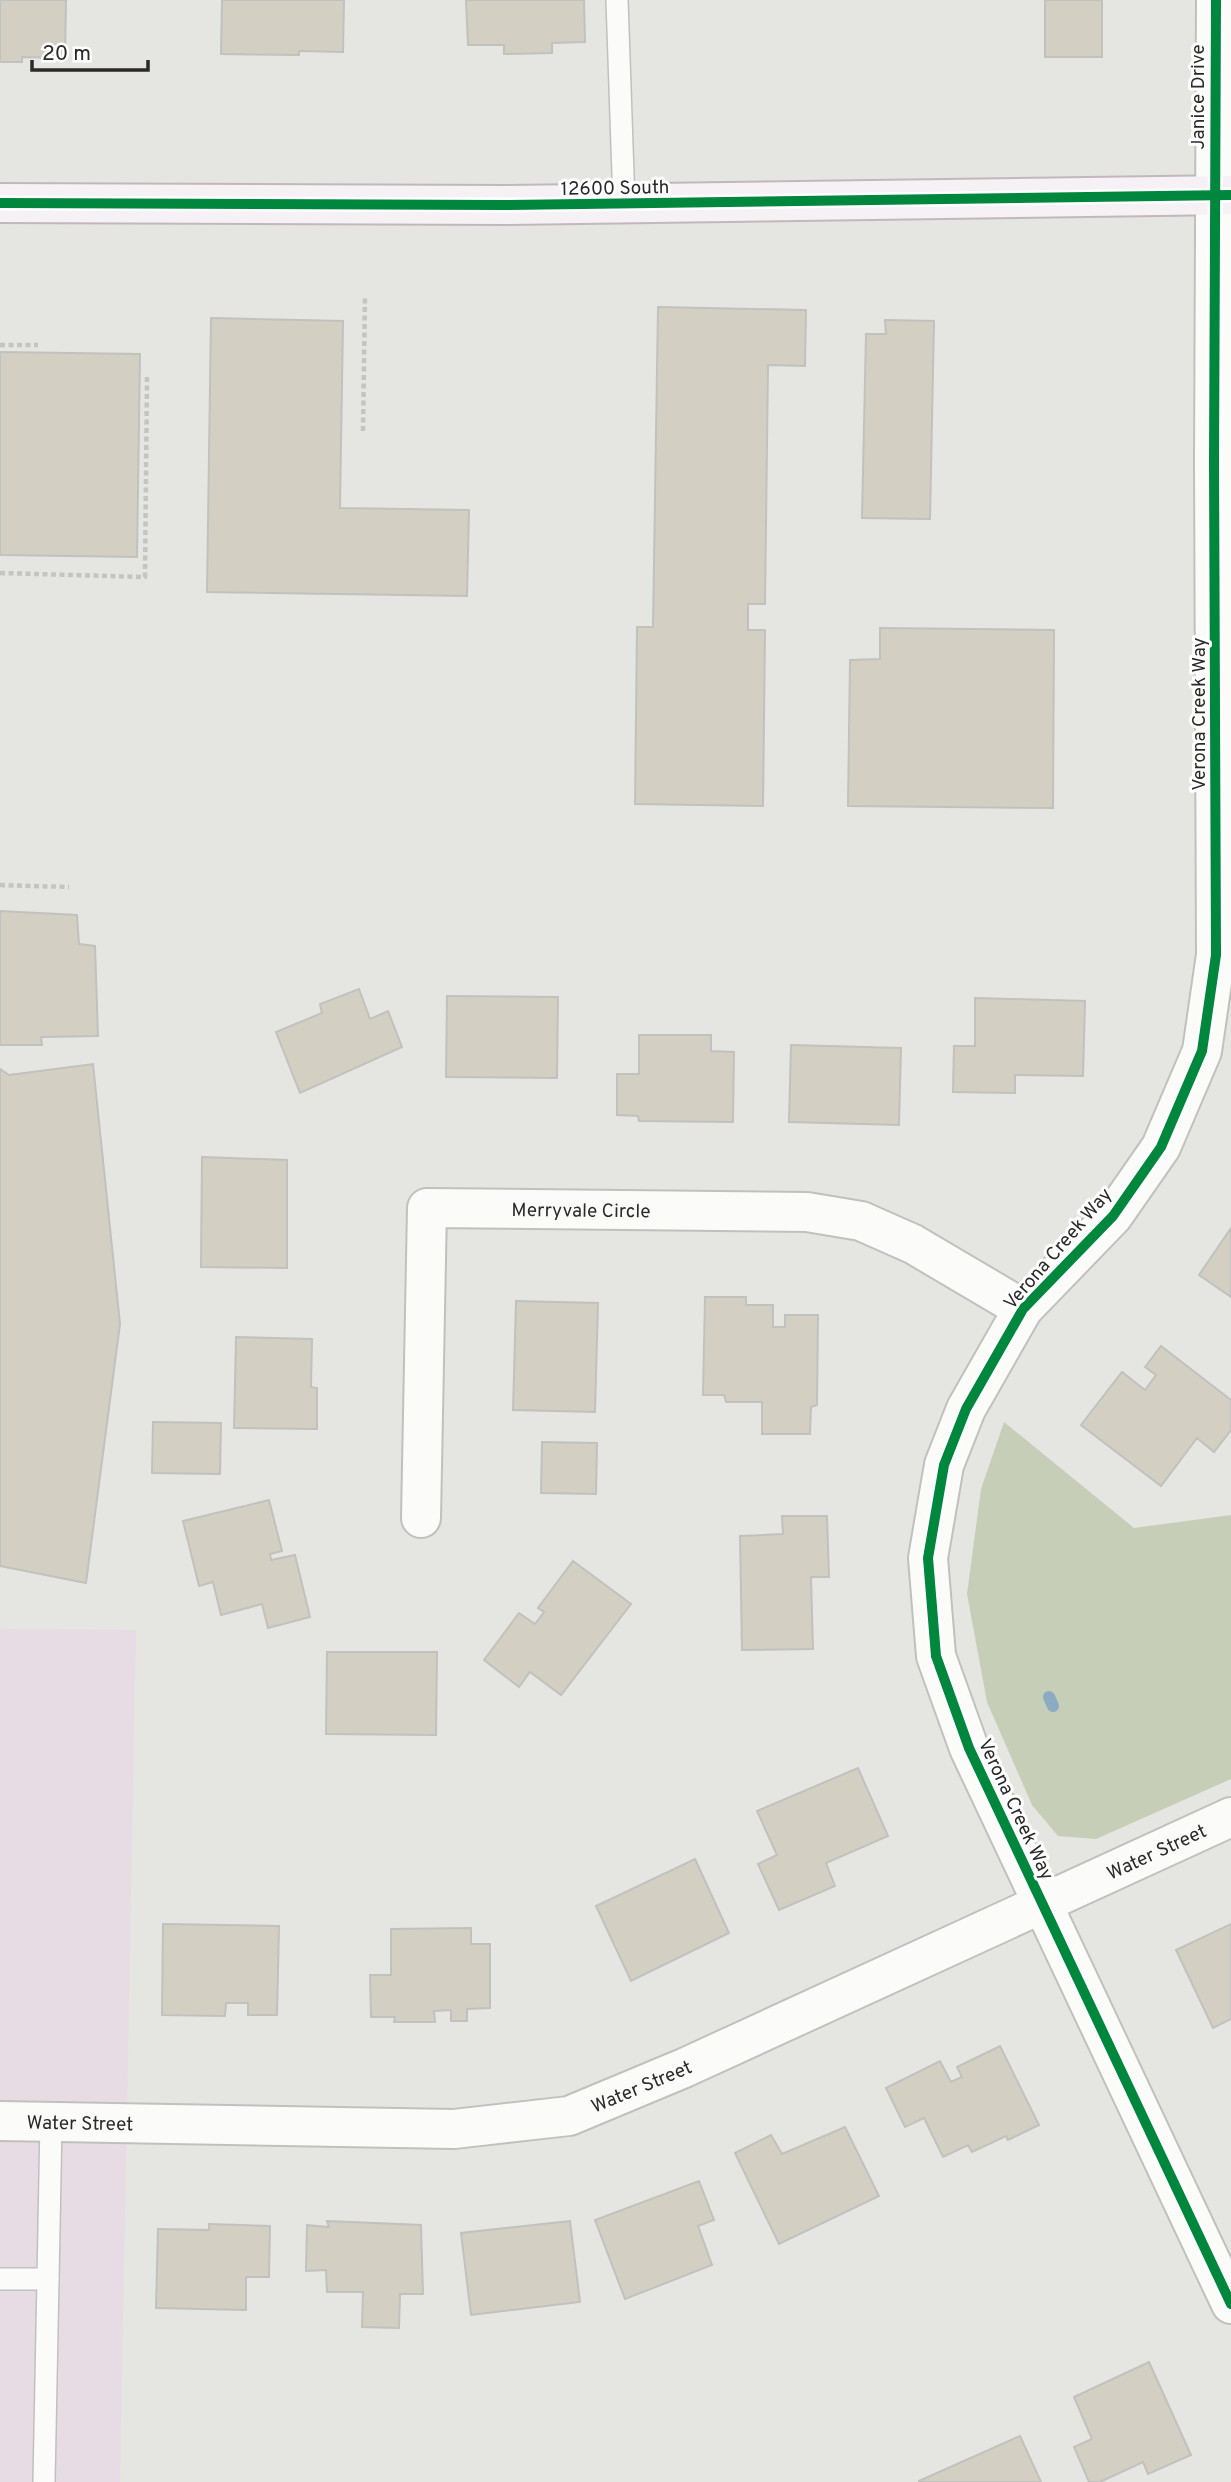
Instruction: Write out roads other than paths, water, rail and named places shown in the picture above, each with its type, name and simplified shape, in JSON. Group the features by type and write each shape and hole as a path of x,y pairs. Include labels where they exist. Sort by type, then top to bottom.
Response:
{"main road":[{"name":"12600 South","path":"0,203 624,204 1222,195"}],"street":[{"name":"Janice Drive","path":"1216,0 1222,195"},
{"name":"Verona Creek Way","path":"1222,195 1216,955 1202,1051 1161,1147 1113,1216 1023,1309 966,1409 944,1465 928,1558 936,1656 969,1748 1231,2304"},
{"name":"Merryvale Circle","path":"421,1518 427,1208 807,1212 861,1221 913,1244 1023,1309"},
{"name":"Water Street","path":"0,2121 454,2129 569,2116 684,2068 1231,1817"}],"lane":[{"path":"617,0 624,204"},
{"path":"44,2482 51,2122"},
{"path":"0,2279 48,2280"}],"waterway":[{"path":"1049,1697 1053,1706"}]}
